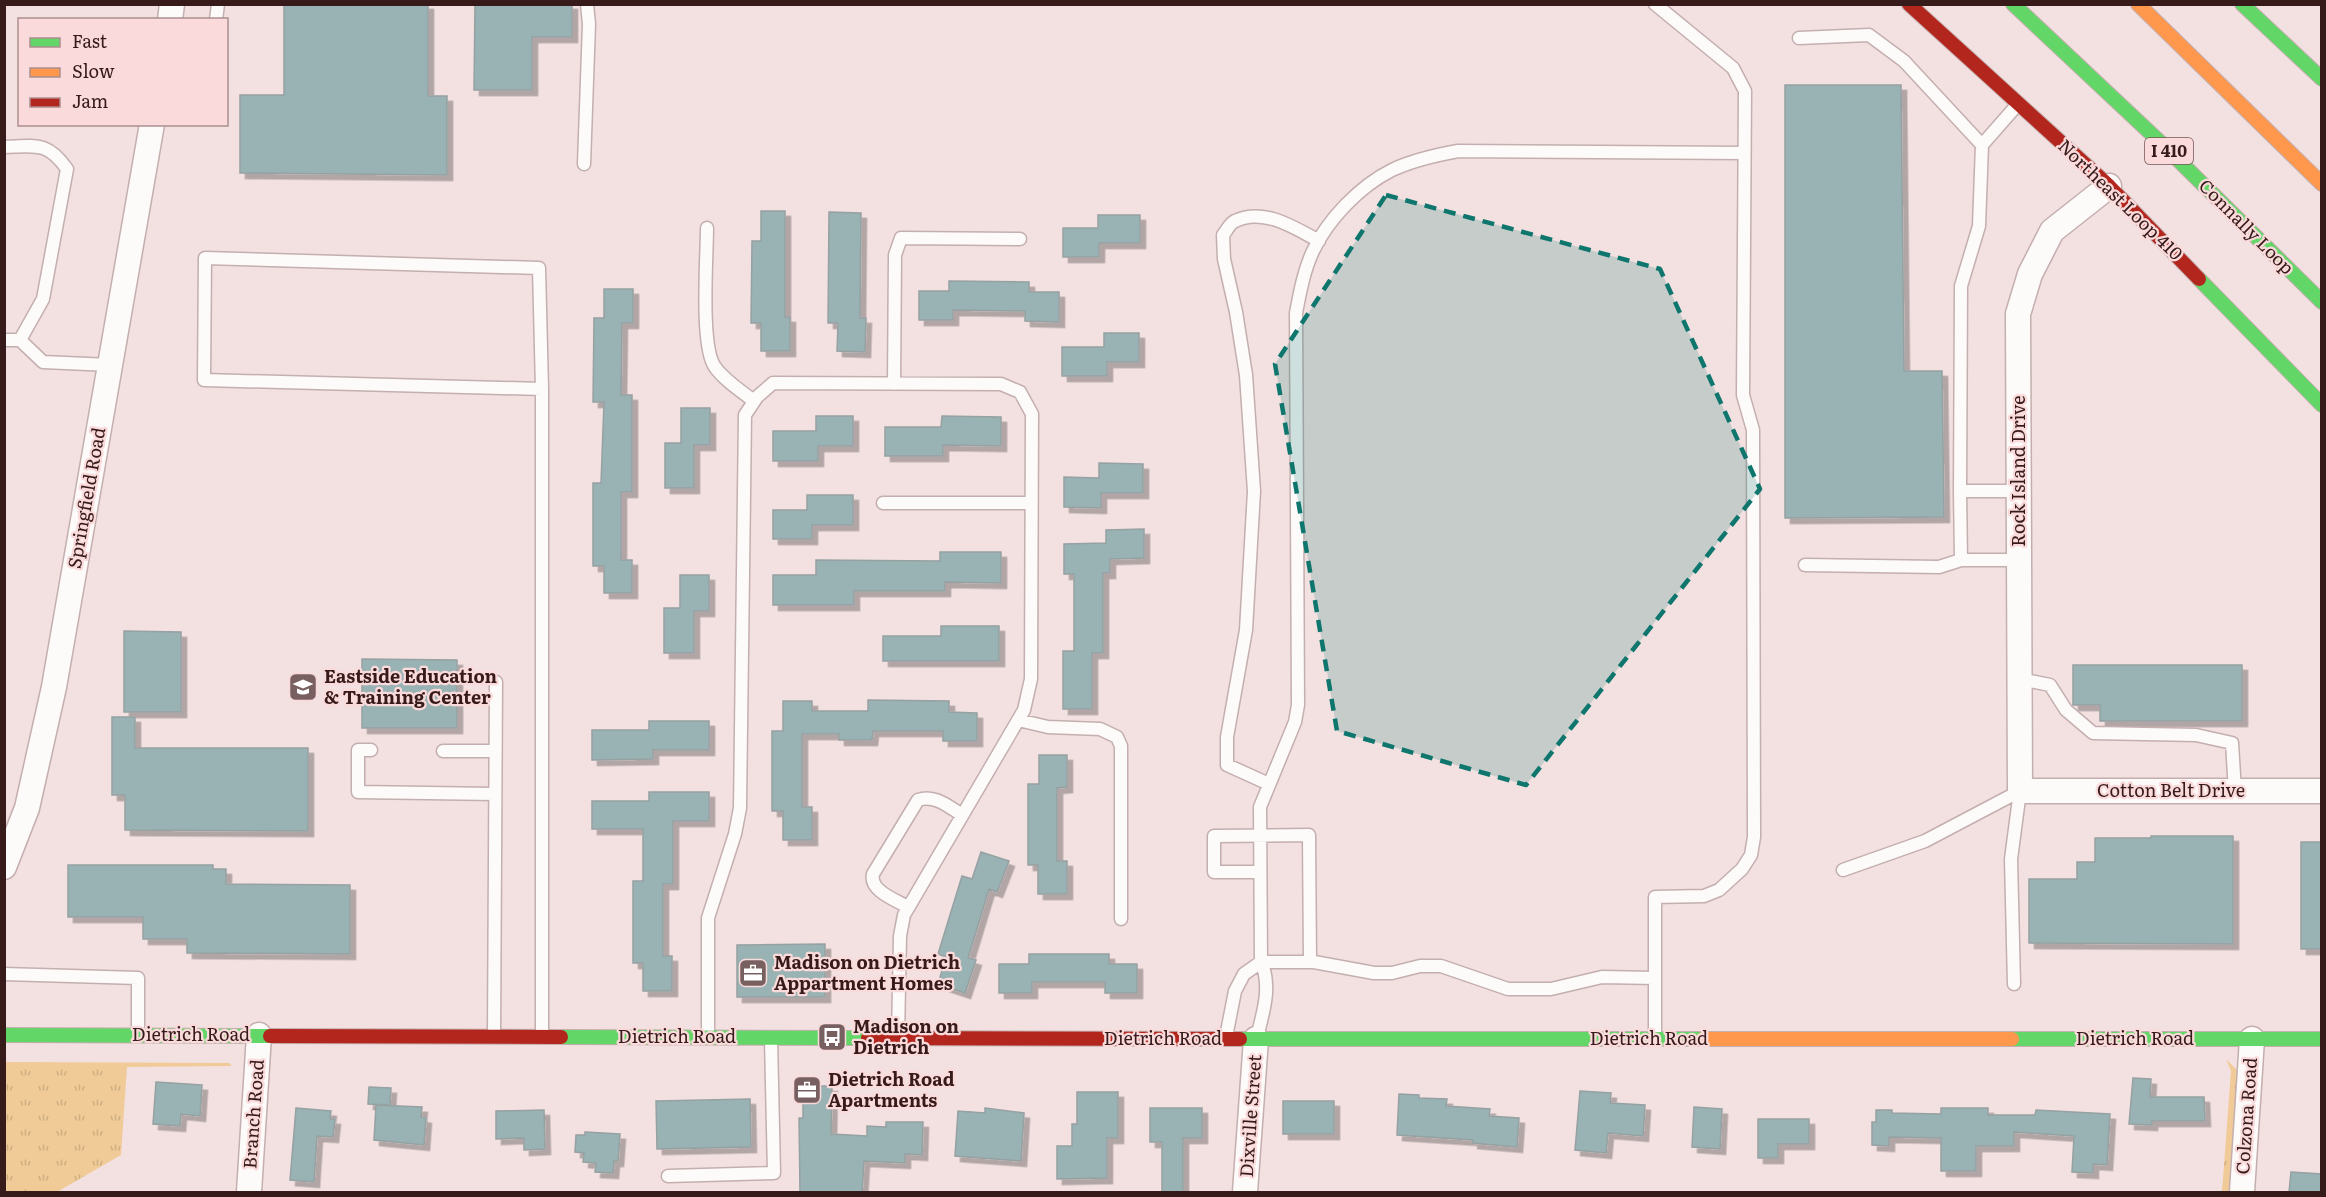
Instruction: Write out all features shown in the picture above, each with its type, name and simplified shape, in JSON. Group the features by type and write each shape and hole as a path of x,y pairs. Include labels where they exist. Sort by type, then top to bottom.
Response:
{"main road":[{"name":"Northeast Loop 410","path":"1909,4 2109,186 2322,405"},
{"name":"Connally Loop","path":"2013,4 2160,142 2322,302"},
{"path":"2138,4 2322,184"},
{"path":"2242,4 2322,79"},
{"name":"Dietrich Road","path":"4,1035 1226,1039 2322,1039"}],"street":[{"name":"Springfield Road","path":"4,867 10,837 27,808 54,687 152,126"},
{"name":"Rock Island Drive","path":"2020,790 2018,314 2030,274 2052,231 2109,186"},
{"name":"Cotton Belt Drive","path":"2020,790 2322,790"},
{"name":"Branch Road","path":"249,1192 259,1035"},
{"name":"Dixville Street","path":"1245,1192 1256,1039"},
{"name":"Colzona Road","path":"2242,1192 2252,1039"}],"lane":[{"path":"584,164 589,24 586,4"},
{"path":"1655,4 1733,68 1745,92 1743,396 1753,430 1754,837 1751,855 1742,869 1719,890 1704,896 1655,897 1655,1039"},
{"path":"1799,38 1869,35 1904,61 1982,145"},
{"path":"1961,561 1961,286 1979,226 1982,145 2018,104"},
{"path":"4,147 44,146 60,158 67,169 43,299 20,340"},
{"path":"1256,1039 1265,1005 1266,973 1261,962 1260,807 1295,722 1298,705 1296,313 1302,281 1313,250 1335,217 1363,190 1391,170 1427,157 1458,151 1744,153"},
{"path":"1269,784 1227,765 1227,736 1246,630 1254,491 1246,375 1236,312 1224,259 1223,235 1233,221 1254,216 1281,221 1319,241"},
{"path":"707,228 709,355 717,370 754,401"},
{"path":"894,384 895,255 901,238 1020,239"},
{"path":"542,389 204,380 206,258 539,268 542,389 542,1036"},
{"path":"4,340 20,340 44,362 110,365"},
{"path":"708,1037 708,918 735,834 740,808 745,415 754,401 773,383 1001,384 1020,392 1032,414 1031,679 1024,710 904,915 900,936 898,1038"},
{"path":"1960,491 2019,491"},
{"path":"883,503 1031,503"},
{"path":"1805,565 1939,567 1961,561 2019,560"},
{"path":"2020,680 2050,685 2066,710 2093,733 2196,735 2232,743 2235,790"},
{"path":"494,1036 496,682"},
{"path":"1018,720 1048,727 1100,729 1117,737 1121,746 1121,919"},
{"path":"371,750 358,750 358,792 495,794"},
{"path":"443,751 495,751"},
{"path":"1843,870 1925,841 2020,790"},
{"path":"2014,984 2012,859 2020,790"},
{"path":"909,907 876,888 872,880 873,874 918,800 926,797 933,798 962,815"},
{"path":"1260,872 1214,872 1214,836 1309,835 1310,962"},
{"path":"1226,1039 1235,991 1244,974 1261,962 1310,962 1374,973 1392,973 1420,966 1441,966 1508,989 1551,989 1602,977 1655,978"},
{"path":"4,974 138,978 138,1035"},
{"path":"668,1176 774,1173 771,1038"}],"highlighted area":[{"path":"1386,195 1660,269 1760,489 1526,785 1337,731 1275,364"}],"green space":[{"path":"2226,1059 2238,1071 2231,1192 2222,1192 2231,1071"},
{"path":"5,1062 229,1063 232,1066 127,1067 121,1155 57,1192 5,1192"}],"building":[{"path":"284,4 428,4 428,96 447,96 447,175 240,173 240,95 284,95"},
{"path":"475,4 572,4 572,37 532,37 532,90 474,90"},
{"path":"1785,85 1901,85 1904,371 1942,371 1944,517 1785,518"},
{"path":"761,211 785,211 785,317 790,317 790,351 761,351 761,323 751,323 752,241 761,241"},
{"path":"829,212 861,213 860,318 866,318 865,352 837,351 838,323 828,323"},
{"path":"1098,215 1140,215 1140,243 1099,243 1099,257 1063,257 1063,228 1098,228"},
{"path":"949,281 1029,282 1029,292 1059,292 1059,322 1025,321 1025,311 953,310 953,320 919,320 919,291 949,291"},
{"path":"604,289 633,289 633,323 622,323 621,395 632,395 632,492 621,492 621,560 632,560 632,593 604,593 604,566 593,566 593,483 601,483 604,402 593,402 594,318 604,318"},
{"path":"1104,333 1139,333 1139,362 1107,362 1107,376 1062,376 1062,347 1104,347"},
{"path":"681,408 710,408 710,445 694,445 694,488 665,488 665,443 681,443"},
{"path":"816,416 853,416 853,446 818,446 818,461 773,461 773,431 816,431"},
{"path":"942,416 1001,417 1001,446 943,445 943,456 885,456 885,427 941,427"},
{"path":"1099,463 1143,464 1143,493 1101,493 1101,508 1064,507 1064,477 1099,478"},
{"path":"807,495 853,495 853,525 812,525 812,539 773,539 773,510 807,510"},
{"path":"1144,529 1144,558 1110,559 1110,573 1103,573 1103,653 1092,653 1092,709 1063,709 1063,651 1074,651 1074,574 1064,574 1064,544 1106,543 1106,530"},
{"path":"940,552 1001,552 1001,583 945,582 945,591 854,591 854,605 773,605 773,575 816,575 816,560 940,561"},
{"path":"680,575 709,575 709,611 694,611 694,653 664,653 664,608 680,608"},
{"path":"941,626 999,626 999,661 883,661 883,636 941,636"},
{"path":"124,631 181,632 181,712 124,712"},
{"path":"362,659 457,660 457,728 362,728"},
{"path":"2073,665 2242,665 2242,721 2100,721 2100,705 2073,705"},
{"path":"868,700 949,701 949,712 977,713 977,741 943,741 943,731 873,731 872,740 839,740 839,734 802,734 802,807 812,807 812,840 783,840 783,811 772,811 772,731 783,731 783,701 812,701 812,711 868,711"},
{"path":"112,717 135,717 135,748 308,748 308,831 125,830 125,795 112,795"},
{"path":"649,721 709,721 709,750 653,750 653,759 592,760 592,730 649,730"},
{"path":"1039,755 1067,755 1067,787 1057,788 1057,861 1067,861 1067,894 1038,894 1038,865 1028,865 1028,784 1039,784"},
{"path":"649,792 709,792 709,821 673,821 673,884 663,884 663,956 672,956 672,991 643,991 643,963 633,963 633,881 643,881 643,829 592,829 592,801 649,801"},
{"path":"2151,836 2233,836 2233,944 2029,943 2029,879 2077,879 2077,862 2095,862 2095,838 2151,838"},
{"path":"2301,842 2322,842 2322,949 2301,949"},
{"path":"981,852 1009,861 997,892 989,889 968,958 976,960 965,993 938,984 946,957 938,954 962,876 972,879"},
{"path":"68,865 213,865 213,869 226,869 226,884 350,885 350,954 187,953 187,939 143,939 143,917 68,917"},
{"path":"825,944 825,997 737,997 737,945"},
{"path":"1029,954 1109,954 1109,964 1137,964 1137,993 1105,993 1105,982 1032,982 1032,993 999,993 999,964 1029,964"},
{"path":"2133,1078 2151,1079 2150,1097 2204,1097 2205,1121 2152,1121 2152,1125 2129,1124"},
{"path":"156,1082 202,1085 200,1116 181,1114 180,1126 153,1124"},
{"path":"803,1086 832,1086 831,1134 867,1136 867,1126 886,1127 886,1122 923,1122 922,1155 905,1154 905,1163 864,1161 862,1192 800,1192 799,1118 803,1118"},
{"path":"369,1087 391,1088 390,1105 368,1104"},
{"path":"1580,1091 1611,1093 1610,1103 1645,1105 1643,1136 1608,1133 1606,1153 1575,1150"},
{"path":"1077,1092 1118,1092 1118,1138 1107,1138 1107,1178 1057,1179 1057,1146 1072,1146 1072,1124 1077,1124"},
{"path":"1399,1094 1419,1095 1419,1098 1447,1099 1446,1106 1490,1109 1489,1116 1519,1118 1517,1147 1472,1143 1473,1140 1397,1135"},
{"path":"750,1099 751,1147 657,1149 656,1101"},
{"path":"1283,1101 1334,1101 1334,1134 1283,1134"},
{"path":"376,1105 422,1107 421,1117 426,1118 424,1145 374,1140"},
{"path":"1694,1107 1722,1109 1720,1149 1692,1147"},
{"path":"296,1108 331,1111 330,1119 335,1119 333,1137 317,1136 314,1182 290,1180"},
{"path":"985,1108 1024,1113 1021,1161 955,1156 958,1111 985,1113"},
{"path":"1150,1108 1202,1108 1202,1138 1183,1138 1183,1192 1162,1192 1162,1142 1150,1142"},
{"path":"1941,1108 1988,1108 1988,1115 2035,1115 2036,1110 2110,1114 2107,1165 2093,1164 2093,1173 2072,1172 2074,1136 2014,1132 2014,1146 1976,1146 1976,1171 1941,1171 1941,1138 1889,1137 1889,1146 1872,1145 1872,1122 1876,1122 1876,1110 1892,1110 1892,1113 1941,1114"},
{"path":"544,1110 545,1149 524,1150 524,1138 496,1139 496,1111"},
{"path":"1758,1119 1809,1119 1809,1144 1778,1144 1778,1158 1758,1158"},
{"path":"585,1132 620,1134 618,1161 614,1161 613,1173 595,1172 596,1163 583,1162 584,1153 575,1152 576,1135 585,1135"},
{"path":"2291,1172 2322,1174 2322,1192 2289,1192"}],"traffic: fast":[{"path":"2013,4 2160,142 2322,302"},
{"path":"2242,4 2322,79"},
{"path":"2199,279 2322,405"},
{"path":"4,1035 270,1036"},
{"path":"561,1037 868,1038"},
{"path":"1240,1039 1703,1039"},
{"path":"2012,1039 2322,1039"}],"traffic: slow":[{"path":"2138,4 2322,184"},
{"path":"1703,1039 2012,1039"}],"traffic: jam":[{"path":"1909,4 2109,186 2199,279"},
{"path":"270,1036 561,1037"},
{"path":"868,1038 1240,1039"}],"place":[{"name":"Eastside Education & Training Center","path":"303,687"},
{"name":"Madison on Dietrich Appartment Homes","path":"753,973"},
{"name":"Madison on Dietrich","path":"832,1037"},
{"name":"Dietrich Road Apartments","path":"807,1090"}]}
